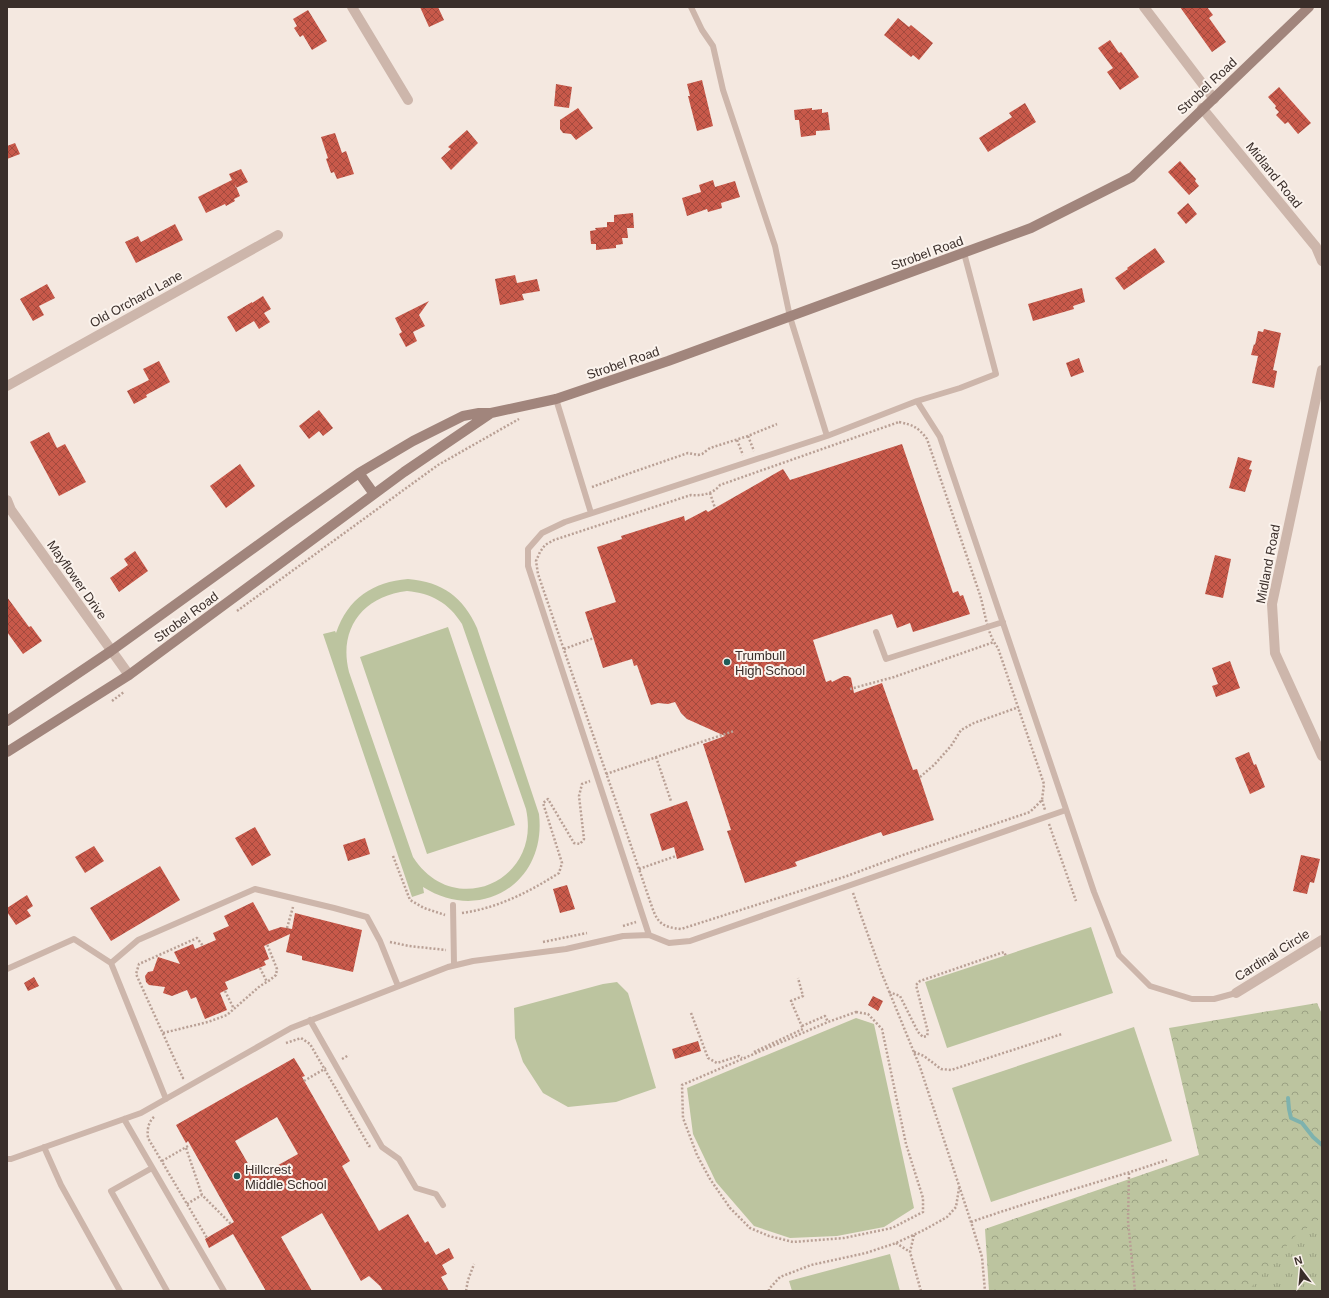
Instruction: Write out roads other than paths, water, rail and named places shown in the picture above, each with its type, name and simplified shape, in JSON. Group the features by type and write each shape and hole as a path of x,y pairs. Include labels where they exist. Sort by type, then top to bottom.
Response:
{"street":[{"path":"352,7 408,100"},
{"path":"1144,7 1214,99"},
{"name":"Strobel Road","path":"7,721 111,651 360,473 413,441 463,416 479,413 492,413 556,399 668,361 1031,228 1132,177 1202,108 1214,99 1309,7"},
{"name":"Midland Road","path":"1202,108 1316,248 1322,261"},
{"name":"Old Orchard Lane","path":"7,386 278,235"},
{"name":"Midland Road","path":"1322,370 1272,604 1275,653 1322,756"},
{"name":"Strobel Road","path":"7,752 129,675 404,472 492,413"},
{"path":"360,473 374,494"},
{"name":"Mayflower Drive","path":"7,500 11,510 129,675"},
{"name":"Cardinal Circle","path":"1236,993 1322,940"}],"lane":[{"path":"692,7 702,30 713,46 723,90 775,246 790,316 827,436"},
{"path":"649,935 528,566 528,549 542,533 565,522 827,436 917,401 960,388 996,374 964,253"},
{"path":"556,399 591,513"},
{"path":"917,401 940,437 1094,892 1119,955 1150,986 1192,999 1214,999 1236,993"},
{"path":"876,632 886,659 1003,622"},
{"path":"8,1160 141,1113 291,1028 454,965 566,949 623,936 649,935 669,943 690,941 1066,810"},
{"path":"111,963 138,940 255,889 367,917 380,941 398,986"},
{"path":"453,905 454,965"},
{"path":"7,969 74,938 111,963 166,1098"},
{"path":"310,1020 382,1147 399,1160 416,1188 436,1194 443,1205"},
{"path":"124,1119 224,1291"},
{"path":"44,1147 60,1185 120,1291"},
{"path":"152,1168 112,1191 167,1291"}],"waterway":[{"path":"1288,1098 1291,1118 1302,1123 1313,1137 1322,1145"}],"place":[{"name":"Trumbull High School","path":"727,662"},
{"name":"Hillcrest Middle School","path":"237,1176"}]}
